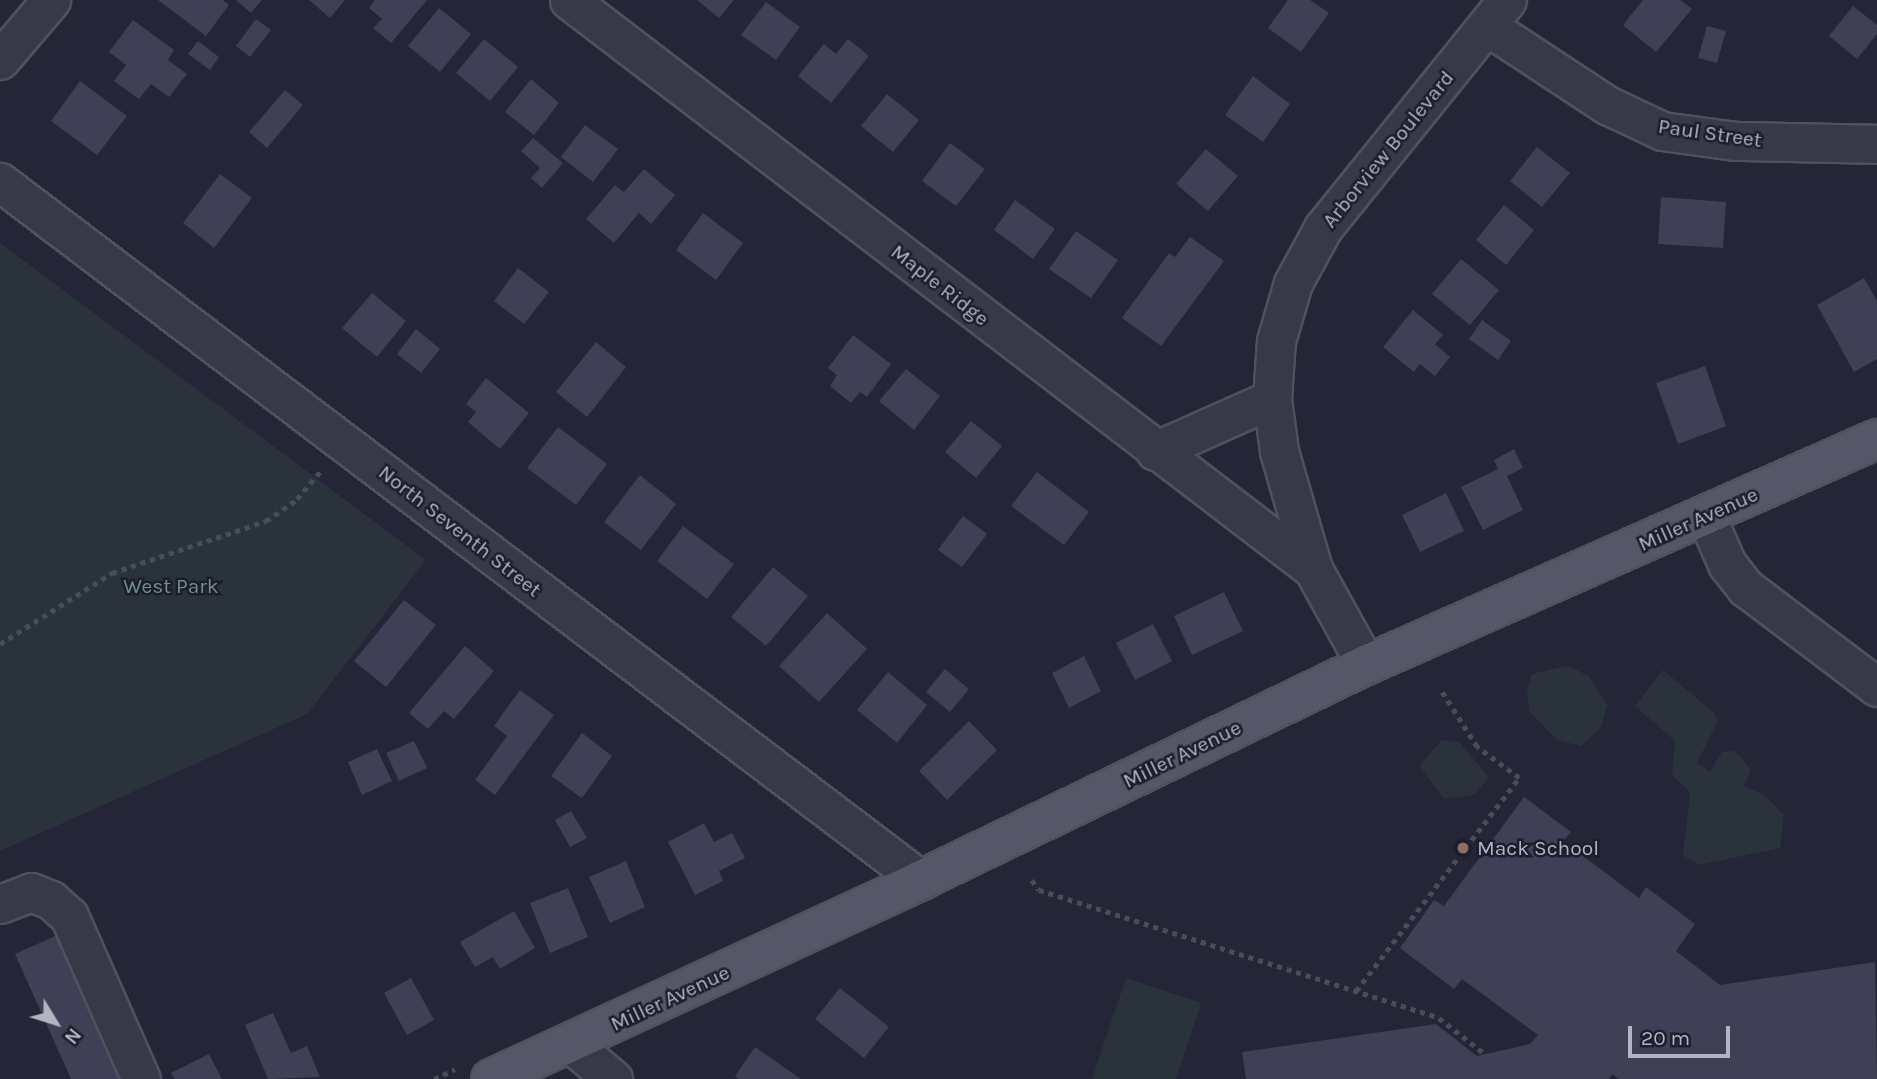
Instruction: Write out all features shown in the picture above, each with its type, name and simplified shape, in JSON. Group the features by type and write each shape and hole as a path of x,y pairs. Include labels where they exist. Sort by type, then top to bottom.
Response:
{"main road":[{"name":"Miller Avenue","path":"491,1079 921,880 1366,665 1877,439"}],"street":[{"path":"0,60 51,0"},
{"name":"Maple Ridge","path":"569,0 1154,451 1313,569"},
{"name":"Paul Street","path":"1497,13 1607,104 1662,131 1736,141 1877,144"},
{"name":"Arborview Boulevard","path":"1366,665 1313,569 1279,451 1272,399 1276,341 1293,283 1322,228 1497,13"},
{"name":"North Seventh Street","path":"0,182 921,880"},
{"path":"1154,451 1272,399"},
{"path":"1706,516 1727,564 1746,588 1877,687"},
{"path":"0,904 31,892 51,900 69,916 141,1079"},
{"path":"571,1044 613,1079"}],"path":[{"path":"0,644 112,573 272,517 297,499 344,441"},
{"path":"1356,991 1519,778 1477,747 1442,692"},
{"path":"1032,880 1039,890 1439,1018 1485,1054"}],"green space":[{"name":"West Park","path":"0,243 426,560 307,714 0,851"},
{"path":"1567,666 1589,676 1607,705 1601,727 1581,746 1557,740 1529,711 1527,688 1532,674"},
{"path":"1663,670 1715,714 1717,722 1697,763 1710,771 1722,752 1735,751 1751,770 1744,786 1763,794 1784,815 1780,848 1699,865 1683,855 1690,792 1672,775 1675,741 1635,706"},
{"path":"1442,740 1459,742 1489,777 1474,795 1444,799 1419,766"},
{"path":"1126,978 1201,1003 1176,1079 1092,1079"}],"building":[{"path":"158,0 223,0 229,5 206,36"},
{"path":"236,0 262,0 251,13"},
{"path":"309,0 345,0 330,18"},
{"path":"375,0 427,0 391,43 373,28 382,19 369,8"},
{"path":"697,0 734,0 719,18"},
{"path":"1288,0 1310,0 1329,13 1301,52 1268,28"},
{"path":"1643,0 1680,0 1692,9 1656,52 1623,25"},
{"path":"766,2 800,27 776,60 741,35"},
{"path":"1853,6 1877,25 1877,34 1857,59 1829,36"},
{"path":"439,8 471,34 440,72 408,46"},
{"path":"256,19 271,30 250,57 236,46"},
{"path":"133,20 174,50 168,60 187,74 169,97 151,84 139,99 114,81 126,65 109,52"},
{"path":"1707,26 1726,31 1717,63 1698,58"},
{"path":"484,39 518,67 490,101 456,73"},
{"path":"848,39 869,56 831,103 798,76 824,44 836,54"},
{"path":"198,41 219,57 210,70 188,54"},
{"path":"1253,76 1290,104 1263,142 1225,115"},
{"path":"531,79 559,103 534,135 505,112"},
{"path":"80,81 127,116 97,155 51,121"},
{"path":"285,90 303,105 267,148 249,132"},
{"path":"887,94 919,120 893,152 861,126"},
{"path":"585,125 618,149 593,182 561,157"},
{"path":"533,138 563,163 542,188 531,178 540,168 521,151"},
{"path":"950,143 985,169 956,206 922,181"},
{"path":"1537,147 1570,173 1542,207 1510,181"},
{"path":"1206,149 1238,176 1208,211 1176,184"},
{"path":"644,169 675,195 651,224 639,213 614,243 586,219 615,185 624,192"},
{"path":"220,174 252,198 214,248 183,223"},
{"path":"1661,197 1726,202 1723,248 1658,244"},
{"path":"1015,200 1055,229 1033,259 994,230"},
{"path":"1504,205 1534,230 1506,265 1476,240"},
{"path":"703,213 743,243 716,280 676,250"},
{"path":"1076,231 1118,260 1091,298 1049,269"},
{"path":"1190,237 1224,261 1161,346 1122,318 1169,253 1175,257"},
{"path":"1461,259 1499,290 1470,325 1432,294"},
{"path":"518,268 549,292 524,324 494,301"},
{"path":"1864,278 1877,301 1877,359 1854,372 1817,305"},
{"path":"372,293 406,321 377,357 342,328"},
{"path":"1413,310 1443,335 1435,344 1450,357 1435,376 1420,364 1414,372 1383,347"},
{"path":"1482,320 1511,341 1498,360 1469,339"},
{"path":"416,329 440,349 421,373 397,354"},
{"path":"853,335 891,364 867,397 860,392 851,403 830,386 837,375 828,368"},
{"path":"596,342 626,367 587,417 556,392"},
{"path":"1705,366 1726,426 1678,444 1656,383"},
{"path":"906,369 940,396 914,430 879,401"},
{"path":"486,378 529,413 500,449 468,422 476,412 466,404"},
{"path":"971,421 1002,446 976,478 945,452"},
{"path":"558,427 607,464 576,505 527,468"},
{"path":"1514,449 1523,468 1507,476 1523,510 1483,530 1461,487 1498,469 1494,460"},
{"path":"1037,472 1089,512 1064,545 1011,506"},
{"path":"640,475 676,504 641,550 604,522"},
{"path":"1446,493 1464,531 1420,552 1402,515"},
{"path":"963,516 987,534 962,567 938,550"},
{"path":"683,526 734,564 707,599 657,561"},
{"path":"773,567 808,596 766,646 731,617"},
{"path":"1224,592 1243,631 1192,655 1174,616"},
{"path":"404,600 436,625 386,687 354,661"},
{"path":"827,613 867,649 819,702 779,666"},
{"path":"1153,624 1172,661 1135,680 1116,643"},
{"path":"465,646 494,671 454,719 444,711 428,729 409,713"},
{"path":"1084,656 1101,691 1069,708 1052,673"},
{"path":"945,669 969,689 950,712 926,692"},
{"path":"888,672 927,705 897,743 857,710"},
{"path":"520,690 554,715 495,795 475,780 507,736 494,726"},
{"path":"969,721 997,750 947,800 919,771"},
{"path":"582,733 612,756 582,798 551,776"},
{"path":"414,741 427,768 399,781 386,753"},
{"path":"377,749 392,781 362,795 348,762"},
{"path":"1524,797 1571,832 1563,841 1639,898 1646,887 1695,924 1676,951 1720,985 1875,962 1877,1079 1619,1079 1612,1074 1609,1079 1246,1079 1242,1052 1436,1024 1477,1056 1530,1044 1538,1035 1462,979 1454,989 1400,948 1434,900 1444,906"},
{"path":"571,811 587,838 570,847 555,820"},
{"path":"704,823 714,842 732,833 745,858 719,871 723,881 695,895 668,842"},
{"path":"626,861 645,907 610,923 589,877"},
{"path":"568,888 588,937 550,953 530,903"},
{"path":"514,911 535,948 500,969 493,957 475,967 460,942"},
{"path":"62,933 128,1079 71,1079 15,954"},
{"path":"411,978 434,1020 407,1035 384,993"},
{"path":"840,988 889,1027 864,1058 815,1019"},
{"path":"273,1013 291,1053 307,1046 320,1077 268,1079 245,1025"},
{"path":"755,1047 801,1079 739,1079 735,1076"},
{"path":"209,1054 222,1079 175,1079 171,1073"}],"place":[{"name":"Mack School","path":"1463,848"}]}
